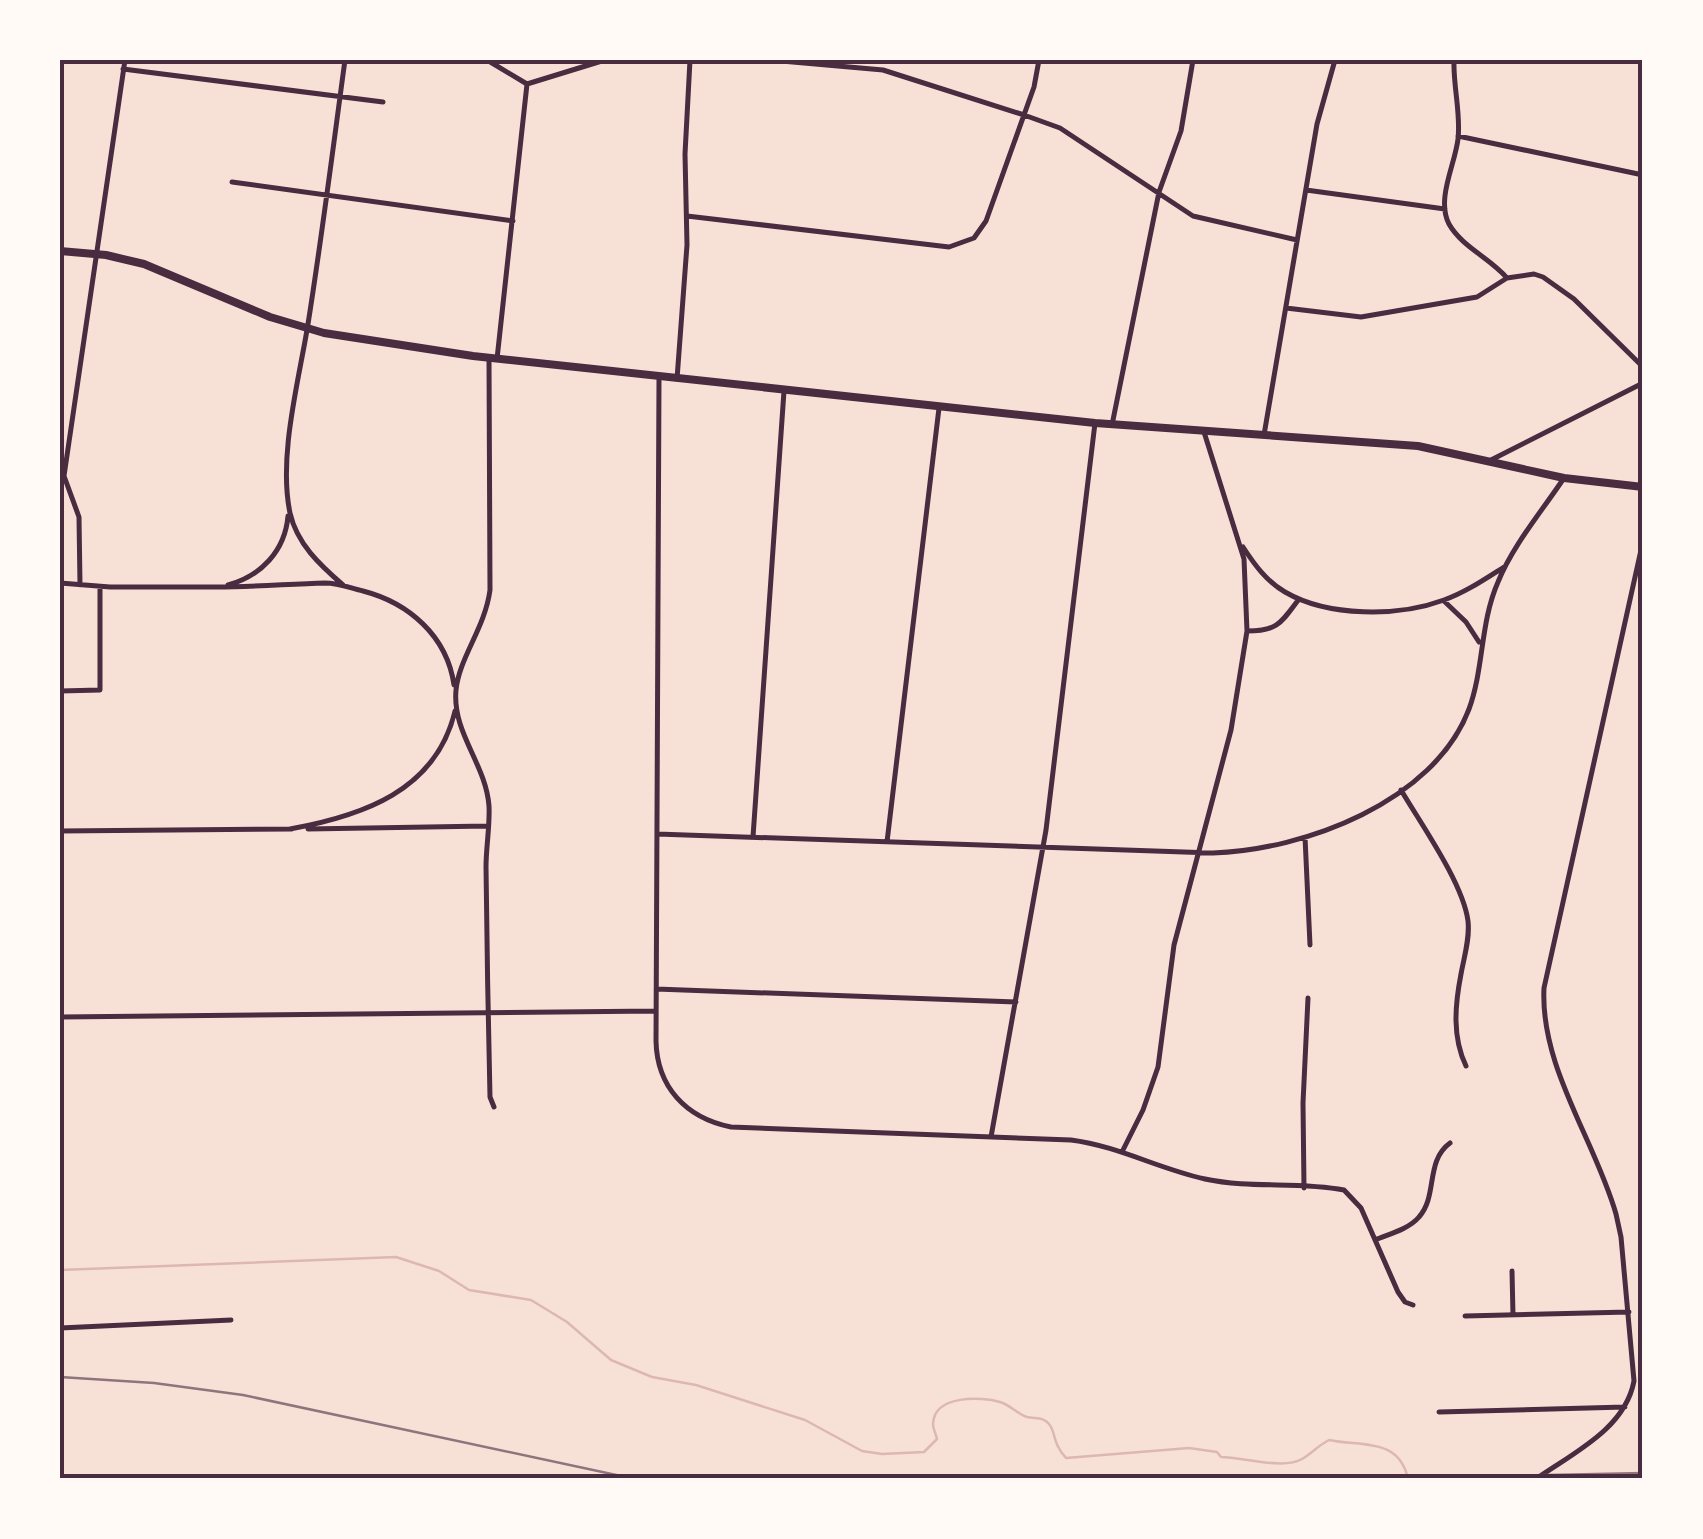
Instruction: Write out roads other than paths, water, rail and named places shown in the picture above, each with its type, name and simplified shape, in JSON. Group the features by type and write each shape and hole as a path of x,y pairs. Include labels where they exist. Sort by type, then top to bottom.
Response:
{"main road":[{"path":"60,251 144,264 308,328 493,358 1112,425 1418,446 1564,478 1643,488"}],"street":[{"path":"80,585 80,517 64,476 124,60"},
{"path":"217,587 252,576 271,559 284,537 289,509 292,422 344,60"},
{"path":"487,60 526,84 605,60"},
{"path":"677,379 687,216 684,154 690,60"},
{"path":"770,60 883,70 1024,114 1060,128 1193,216 1297,240"},
{"path":"687,216 948,247 974,238 986,221 1039,60"},
{"path":"1112,425 1159,192 1176,150 1193,60"},
{"path":"1264,436 1317,124 1335,60"},
{"path":"1454,60 1458,136 1444,209 1456,234 1507,278"},
{"path":"123,69 383,102"},
{"path":"290,829 365,810 417,778 448,731 458,677 482,626 490,590 493,358 513,221 526,84"},
{"path":"1458,136 1643,175"},
{"path":"232,182 513,221"},
{"path":"1306,190 1444,209"},
{"path":"1286,308 1361,317 1477,297 1507,278 1534,274 1559,286 1643,367"},
{"path":"659,377 656,1055 666,1084 681,1103 711,1122 731,1127 1072,1140 1107,1146 1204,1179 1258,1187 1348,1192 1361,1208 1398,1292 1413,1306"},
{"path":"1488,462 1643,383"},
{"path":"753,837 784,391"},
{"path":"887,842 938,408"},
{"path":"991,1137 1044,847 1094,423"},
{"path":"1122,1152 1158,1068 1174,946 1231,730 1247,630 1247,580 1204,432"},
{"path":"657,834 1199,853 1250,850 1305,837 1364,813 1400,790 1427,769 1458,732 1474,691 1490,602 1506,566 1564,478"},
{"path":"289,509 310,554 343,585"},
{"path":"1237,536 1266,577 1299,599 1328,607 1409,608 1442,600 1506,566"},
{"path":"1536,1479 1606,1429 1625,1406 1636,1371 1616,1214 1549,1044 1543,1011 1544,988 1643,540"},
{"path":"60,583 343,585 386,598 420,621 447,657 460,728 482,773 488,804 488,1013 490,1096 494,1107"},
{"path":"60,691 100,690 100,586"},
{"path":"1247,630 1267,631 1280,624 1299,599"},
{"path":"1442,600 1466,622 1480,644"},
{"path":"1400,790 1440,856 1468,918 1456,1020 1457,1042 1466,1066"},
{"path":"60,830 487,826"},
{"path":"1305,837 1310,945"},
{"path":"656,989 1016,1002"},
{"path":"1304,1188 1302,1103 1308,998"},
{"path":"60,1017 656,1010"},
{"path":"1375,1240 1419,1218 1436,1160 1450,1143"},
{"path":"1512,1271 1513,1315"},
{"path":"1465,1316 1629,1312"},
{"path":"60,1328 230,1320"},
{"path":"1439,1412 1625,1406"}],"waterway":[{"path":"60,1270 396,1257 439,1271 469,1290 531,1300 567,1322 611,1360 652,1377 696,1385 805,1420 862,1451 924,1452 937,1439 933,1424 941,1407 960,1400 982,1399 1000,1402 1024,1416 1047,1422 1066,1458 1189,1448 1217,1452 1221,1457 1284,1463 1302,1459 1329,1440 1387,1450 1396,1456 1408,1479"}],"railway":[{"path":"60,1377 154,1383 243,1395 635,1479"},
{"path":"1347,1479 1643,1473"}]}
